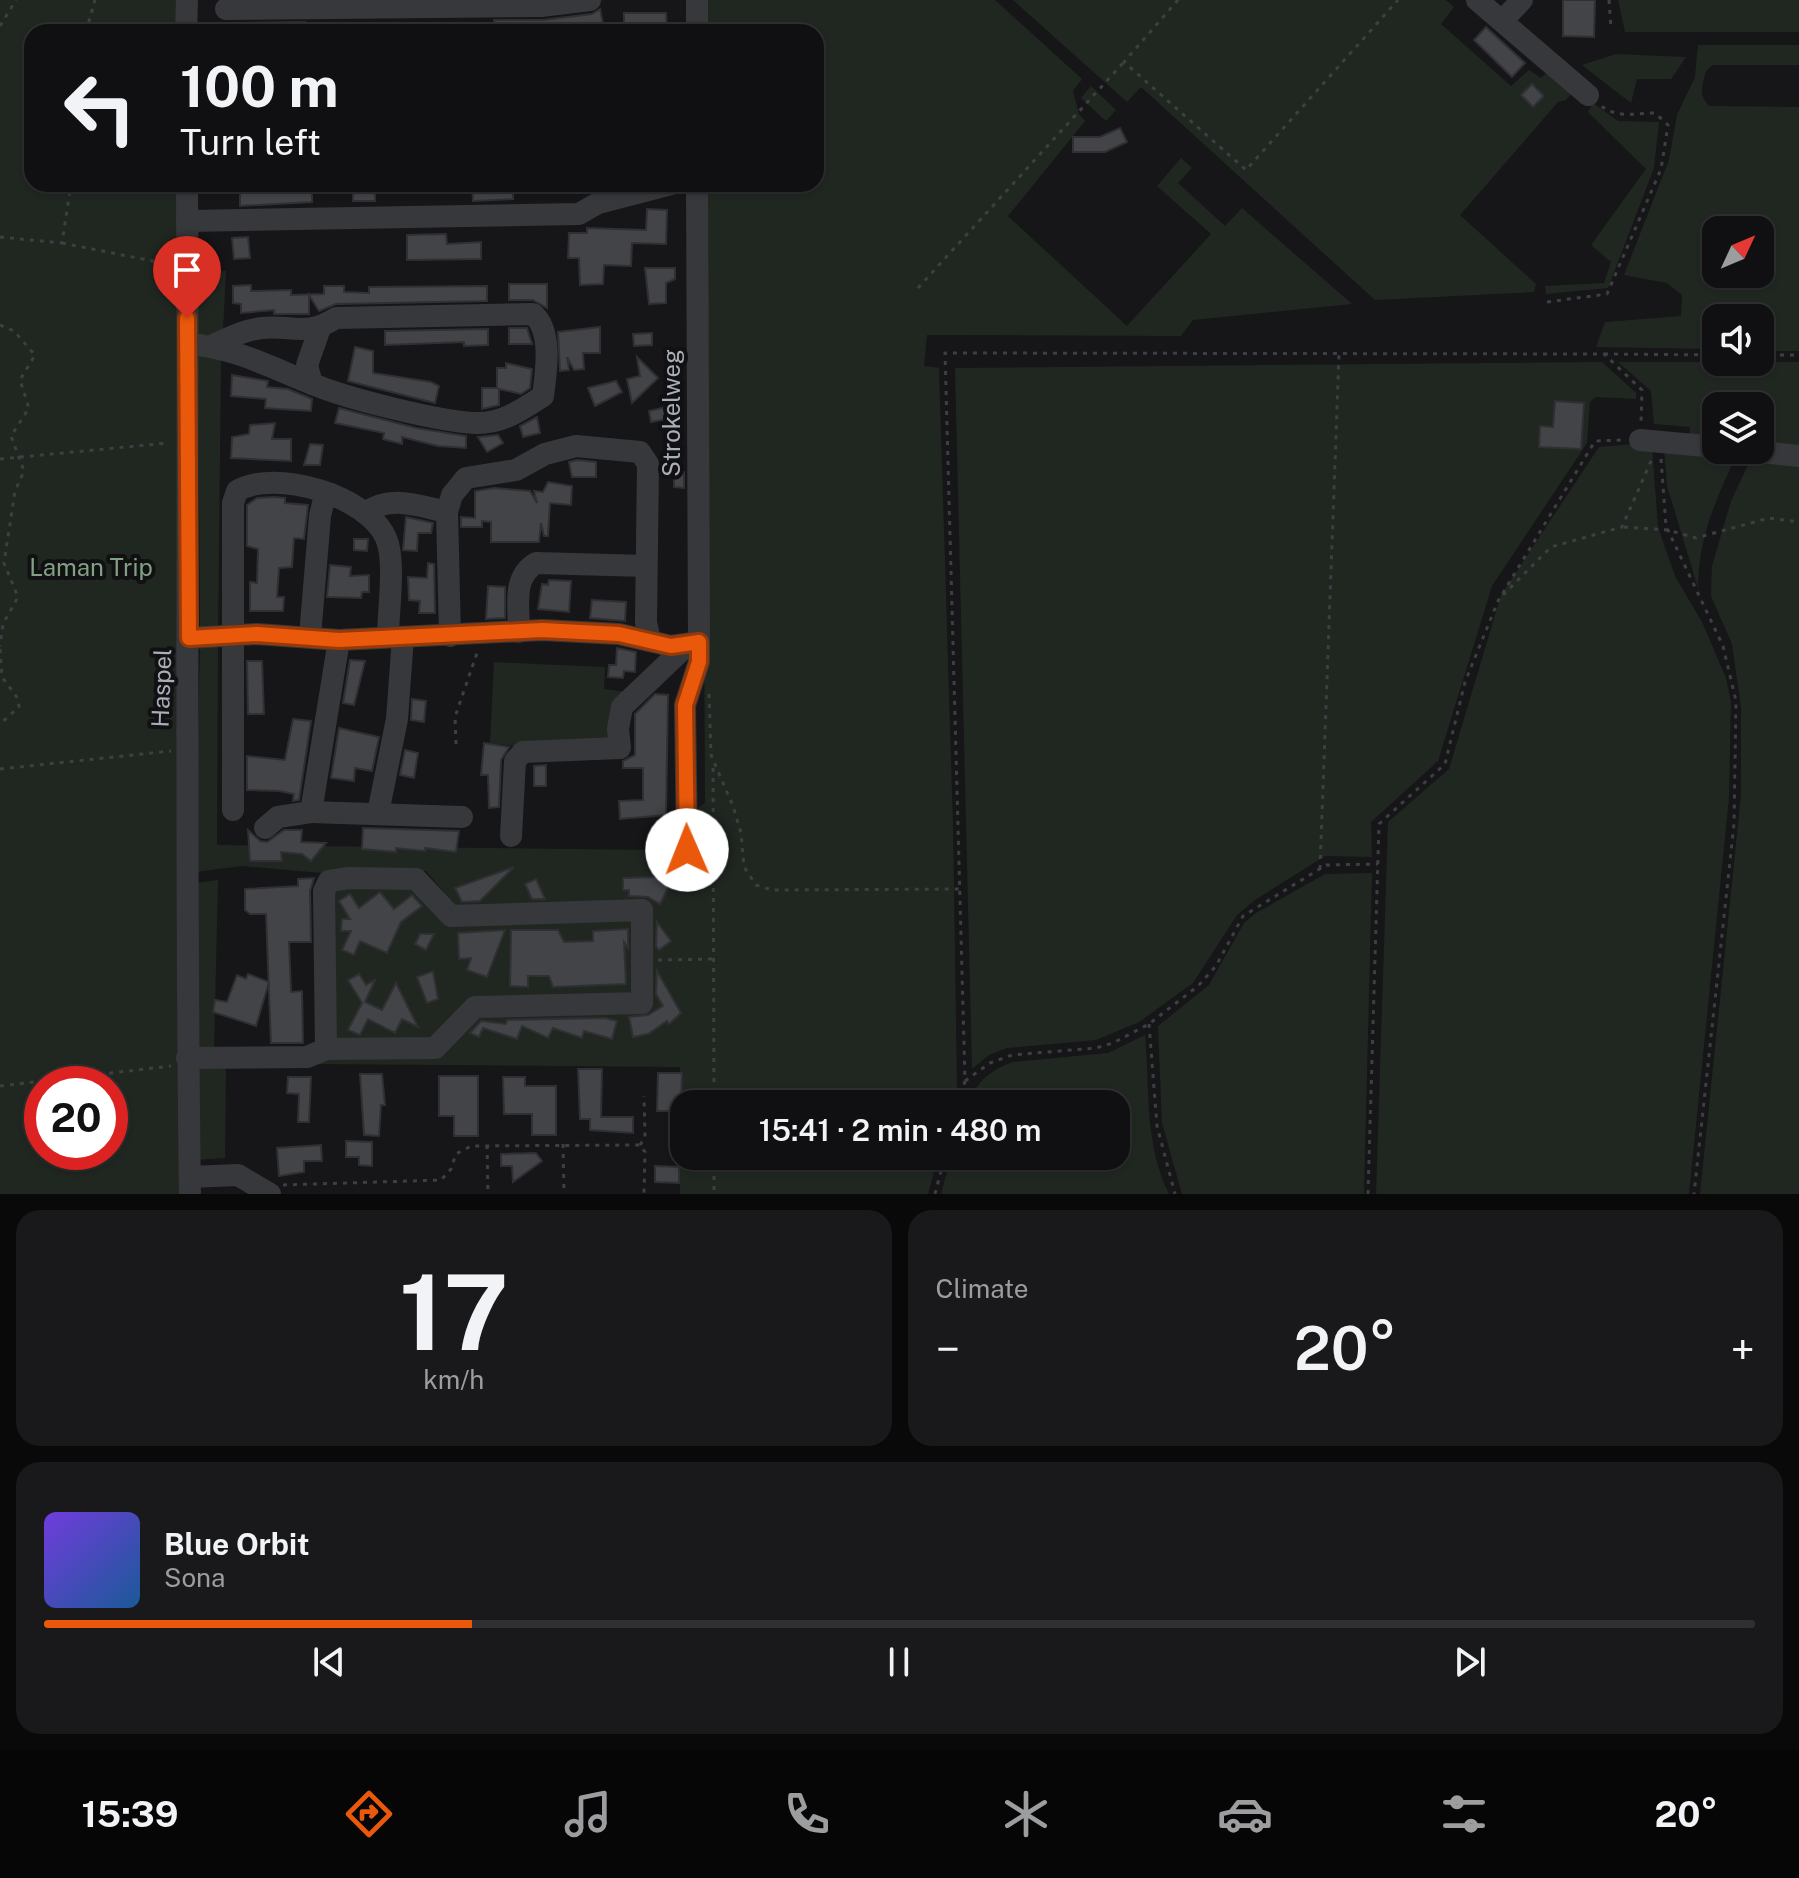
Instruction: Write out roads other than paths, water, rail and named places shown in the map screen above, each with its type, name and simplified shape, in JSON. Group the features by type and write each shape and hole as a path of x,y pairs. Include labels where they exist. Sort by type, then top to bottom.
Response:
{"street":[{"path":"186,24 187,0"},
{"path":"226,9 541,6 590,0"},
{"path":"697,0 697,24"},
{"path":"1477,0 1588,95"},
{"path":"1502,21 1522,0"},
{"name":"Haspel","path":"187,192 189,638 185,751 190,1186"},
{"path":"187,221 579,214 598,203 640,192"},
{"name":"Strokelweg","path":"687,850 685,705 699,662 692,644 697,192"},
{"path":"188,344 213,345 245,354 312,384 442,418 478,423 514,415 543,396 545,342 539,320 533,314 336,318 320,328 300,331 264,328 239,333 213,345"},
{"path":"312,384 307,365 320,328"},
{"path":"1650,441 1702,446"},
{"path":"450,636 447,512 452,495 466,478 516,470 545,454 576,446 640,452 648,464 646,622 650,641"},
{"path":"1774,453 1799,456"},
{"path":"233,810 233,503 237,491 247,485 271,482 309,487 331,494 365,513 386,537 396,637 397,719 378,813"},
{"path":"310,636 320,516 323,503 331,494"},
{"path":"365,513 380,502 447,512"},
{"path":"519,632 519,581 525,570 536,563 646,566"},
{"path":"189,638 310,636 339,640 519,632 619,634 650,641 692,644"},
{"path":"311,812 339,640"},
{"path":"511,836 515,761 523,752 620,748 618,729 622,707 692,644"},
{"path":"265,828 278,817 311,812 462,817"},
{"path":"187,1061 307,1057 326,1049 435,1048 475,1007 642,1003 642,910 451,916 416,879 349,878 329,881 324,891 326,1049"},
{"path":"190,1186 238,1175 270,1194"}],"park label":[{"name":"Laman Trip","path":"91,568"}]}
